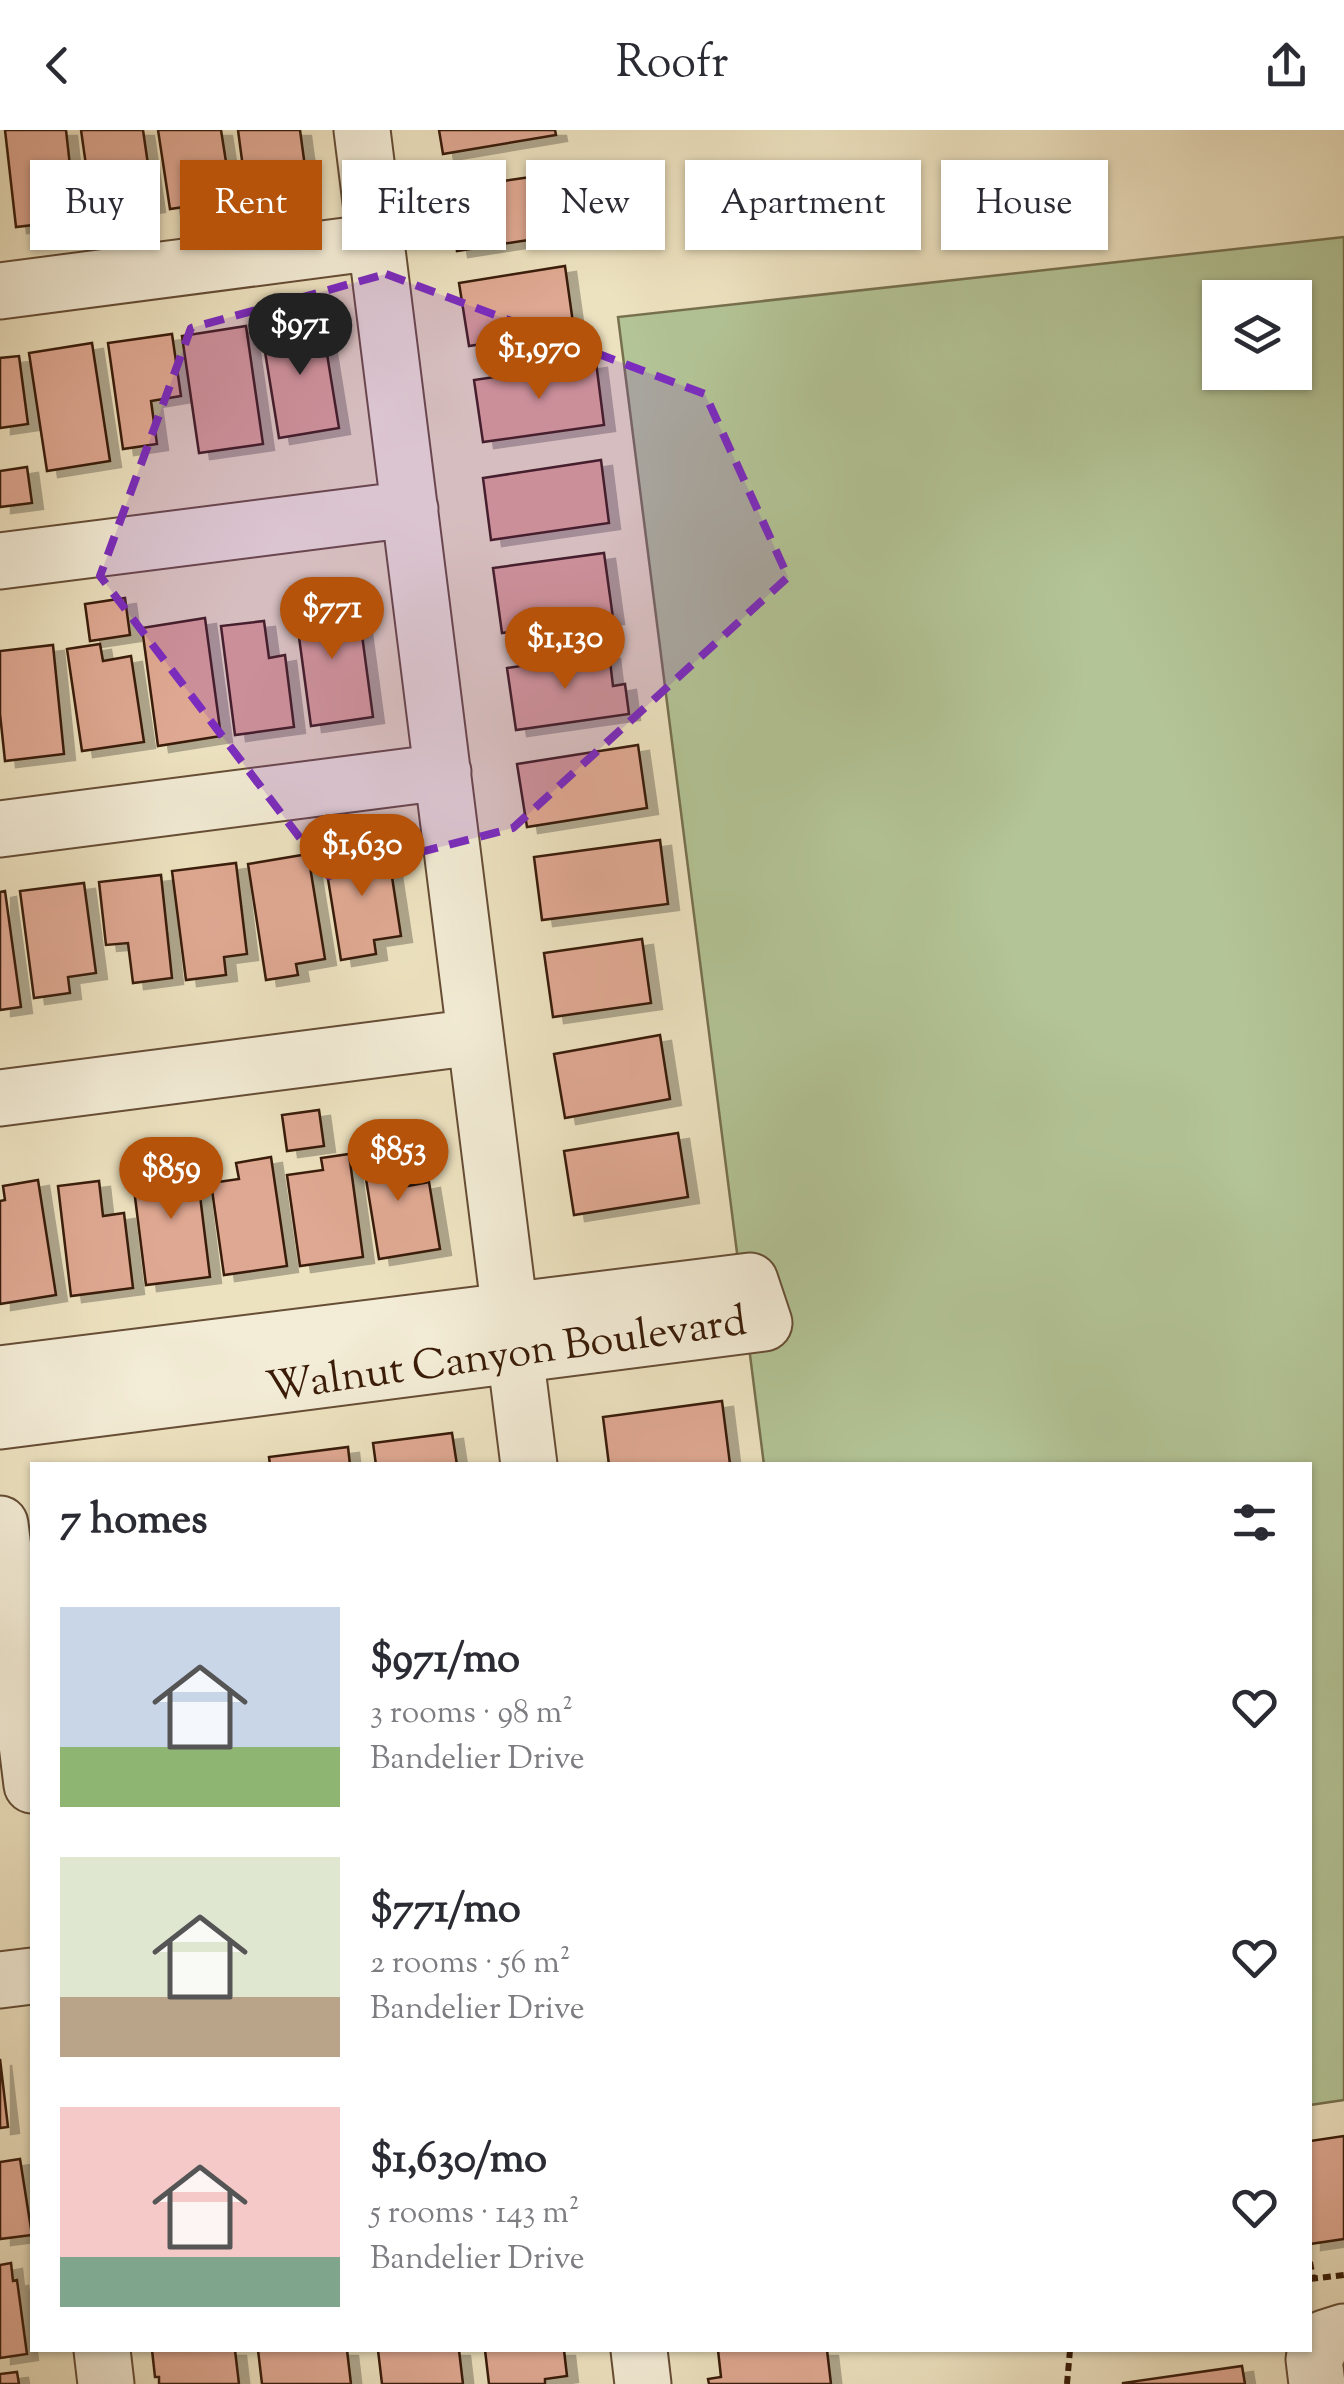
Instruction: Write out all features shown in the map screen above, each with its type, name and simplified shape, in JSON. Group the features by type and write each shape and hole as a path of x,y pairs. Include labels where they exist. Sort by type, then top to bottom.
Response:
{"street":[{"path":"362,130 366,160"},
{"path":"0,291 342,246"},
{"path":"377,250 529,1462"},
{"path":"0,561 410,510"},
{"path":"0,828 442,772"},
{"path":"0,1098 475,1036"},
{"name":"Walnut Canyon Boulevard","path":"0,1374 512,1334"},
{"name":"Walnut Canyon Boulevard","path":"0,1421 512,1334"},
{"path":"0,1524 30,1769"},
{"path":"0,1980 30,1976"},
{"path":"1317,2384 1314,2359 1325,2338 1344,2332"},
{"path":"102,2352 106,2384"},
{"path":"639,2352 643,2384"}],"path":[{"path":"1312,2279 1344,2275"},
{"path":"1068,2384 1070,2352"}],"highlighted area":[{"path":"386,274 705,394 788,577 513,828 329,876 100,576 191,328"}],"green space":[{"path":"1344,237 1344,2100 1312,2105 1312,1462 764,1462 618,317"}],"building":[{"path":"5,130 66,130 69,160 30,160 30,225 16,227"},
{"path":"81,130 143,130 147,160 85,160"},
{"path":"158,130 221,130 226,160 180,160 180,208 170,209"},
{"path":"238,130 300,130 304,160 242,160"},
{"path":"439,130 555,130 556,135 443,154"},
{"path":"526,178 526,240 506,243 506,181"},
{"path":"565,266 574,330 469,346 459,283"},
{"path":"321,317 339,428 279,438 261,327"},
{"path":"246,326 263,444 199,453 182,336"},
{"path":"172,334 181,396 151,401 157,444 123,449 108,343"},
{"path":"92,343 110,461 47,471 29,353"},
{"path":"19,356 28,424 0,428 0,358"},
{"path":"596,362 604,425 483,442 474,380"},
{"path":"601,460 609,523 491,540 483,478"},
{"path":"27,467 32,503 0,507 0,471"},
{"path":"604,553 613,618 502,633 493,568"},
{"path":"337,594 341,622 360,620 373,717 311,726 294,600"},
{"path":"125,598 130,635 90,641 85,604"},
{"path":"205,618 221,736 158,746 142,628"},
{"path":"264,621 269,658 285,655 294,727 235,735 221,626"},
{"path":"100,644 103,661 131,656 144,742 82,751 67,649"},
{"path":"53,645 64,754 5,761 0,651"},
{"path":"609,653 613,686 625,684 629,714 516,730 507,668"},
{"path":"638,745 647,808 527,827 517,764"},
{"path":"660,840 668,904 542,920 534,857"},
{"path":"387,844 401,936 374,940 376,954 341,960 324,854"},
{"path":"308,854 325,959 296,964 298,975 266,980 248,864"},
{"path":"236,863 247,954 224,957 226,975 186,980 172,871"},
{"path":"161,875 172,978 133,983 128,943 106,945 99,882"},
{"path":"84,883 96,973 68,977 70,993 34,998 20,891"},
{"path":"5,891 21,1007 0,1010 0,892"},
{"path":"642,939 651,1003 553,1017 544,953"},
{"path":"660,1035 670,1099 565,1118 554,1054"},
{"path":"319,1110 324,1146 287,1151 282,1115"},
{"path":"678,1133 688,1197 574,1215 564,1151"},
{"path":"401,1141 408,1186 429,1182 440,1249 379,1259 361,1148"},
{"path":"349,1154 363,1257 300,1266 287,1175 323,1170 321,1158"},
{"path":"195,1155 210,1277 146,1285 132,1173 160,1169 159,1160"},
{"path":"271,1157 287,1266 224,1275 211,1183 239,1179 236,1163"},
{"path":"38,1180 56,1295 0,1304 3,1186"},
{"path":"99,1181 103,1216 124,1213 133,1288 71,1296 58,1186"},
{"path":"722,1401 730,1462 609,1462 603,1417"},
{"path":"452,1433 457,1462 376,1462 373,1443"},
{"path":"348,1447 350,1462 270,1462 269,1457"},
{"path":"0,2059 8,2127 0,2128"},
{"path":"1344,2136 1344,2239 1312,2244 1312,2141"},
{"path":"20,2159 30,2235 0,2239 0,2162"},
{"path":"11,2263 27,2354 0,2358 0,2265"},
{"path":"152,2352 235,2352 239,2384 159,2384 159,2377 155,2377"},
{"path":"258,2352 347,2352 351,2384 262,2384"},
{"path":"378,2352 459,2352 463,2384 382,2384"},
{"path":"485,2352 564,2352 567,2376 545,2379 545,2384 489,2384"},
{"path":"718,2352 827,2352 831,2384 709,2384 708,2379 721,2377"},
{"path":"1242,2366 1245,2384 1123,2384 1123,2383"},
{"path":"17,2372 19,2384 0,2384 0,2374"}]}
